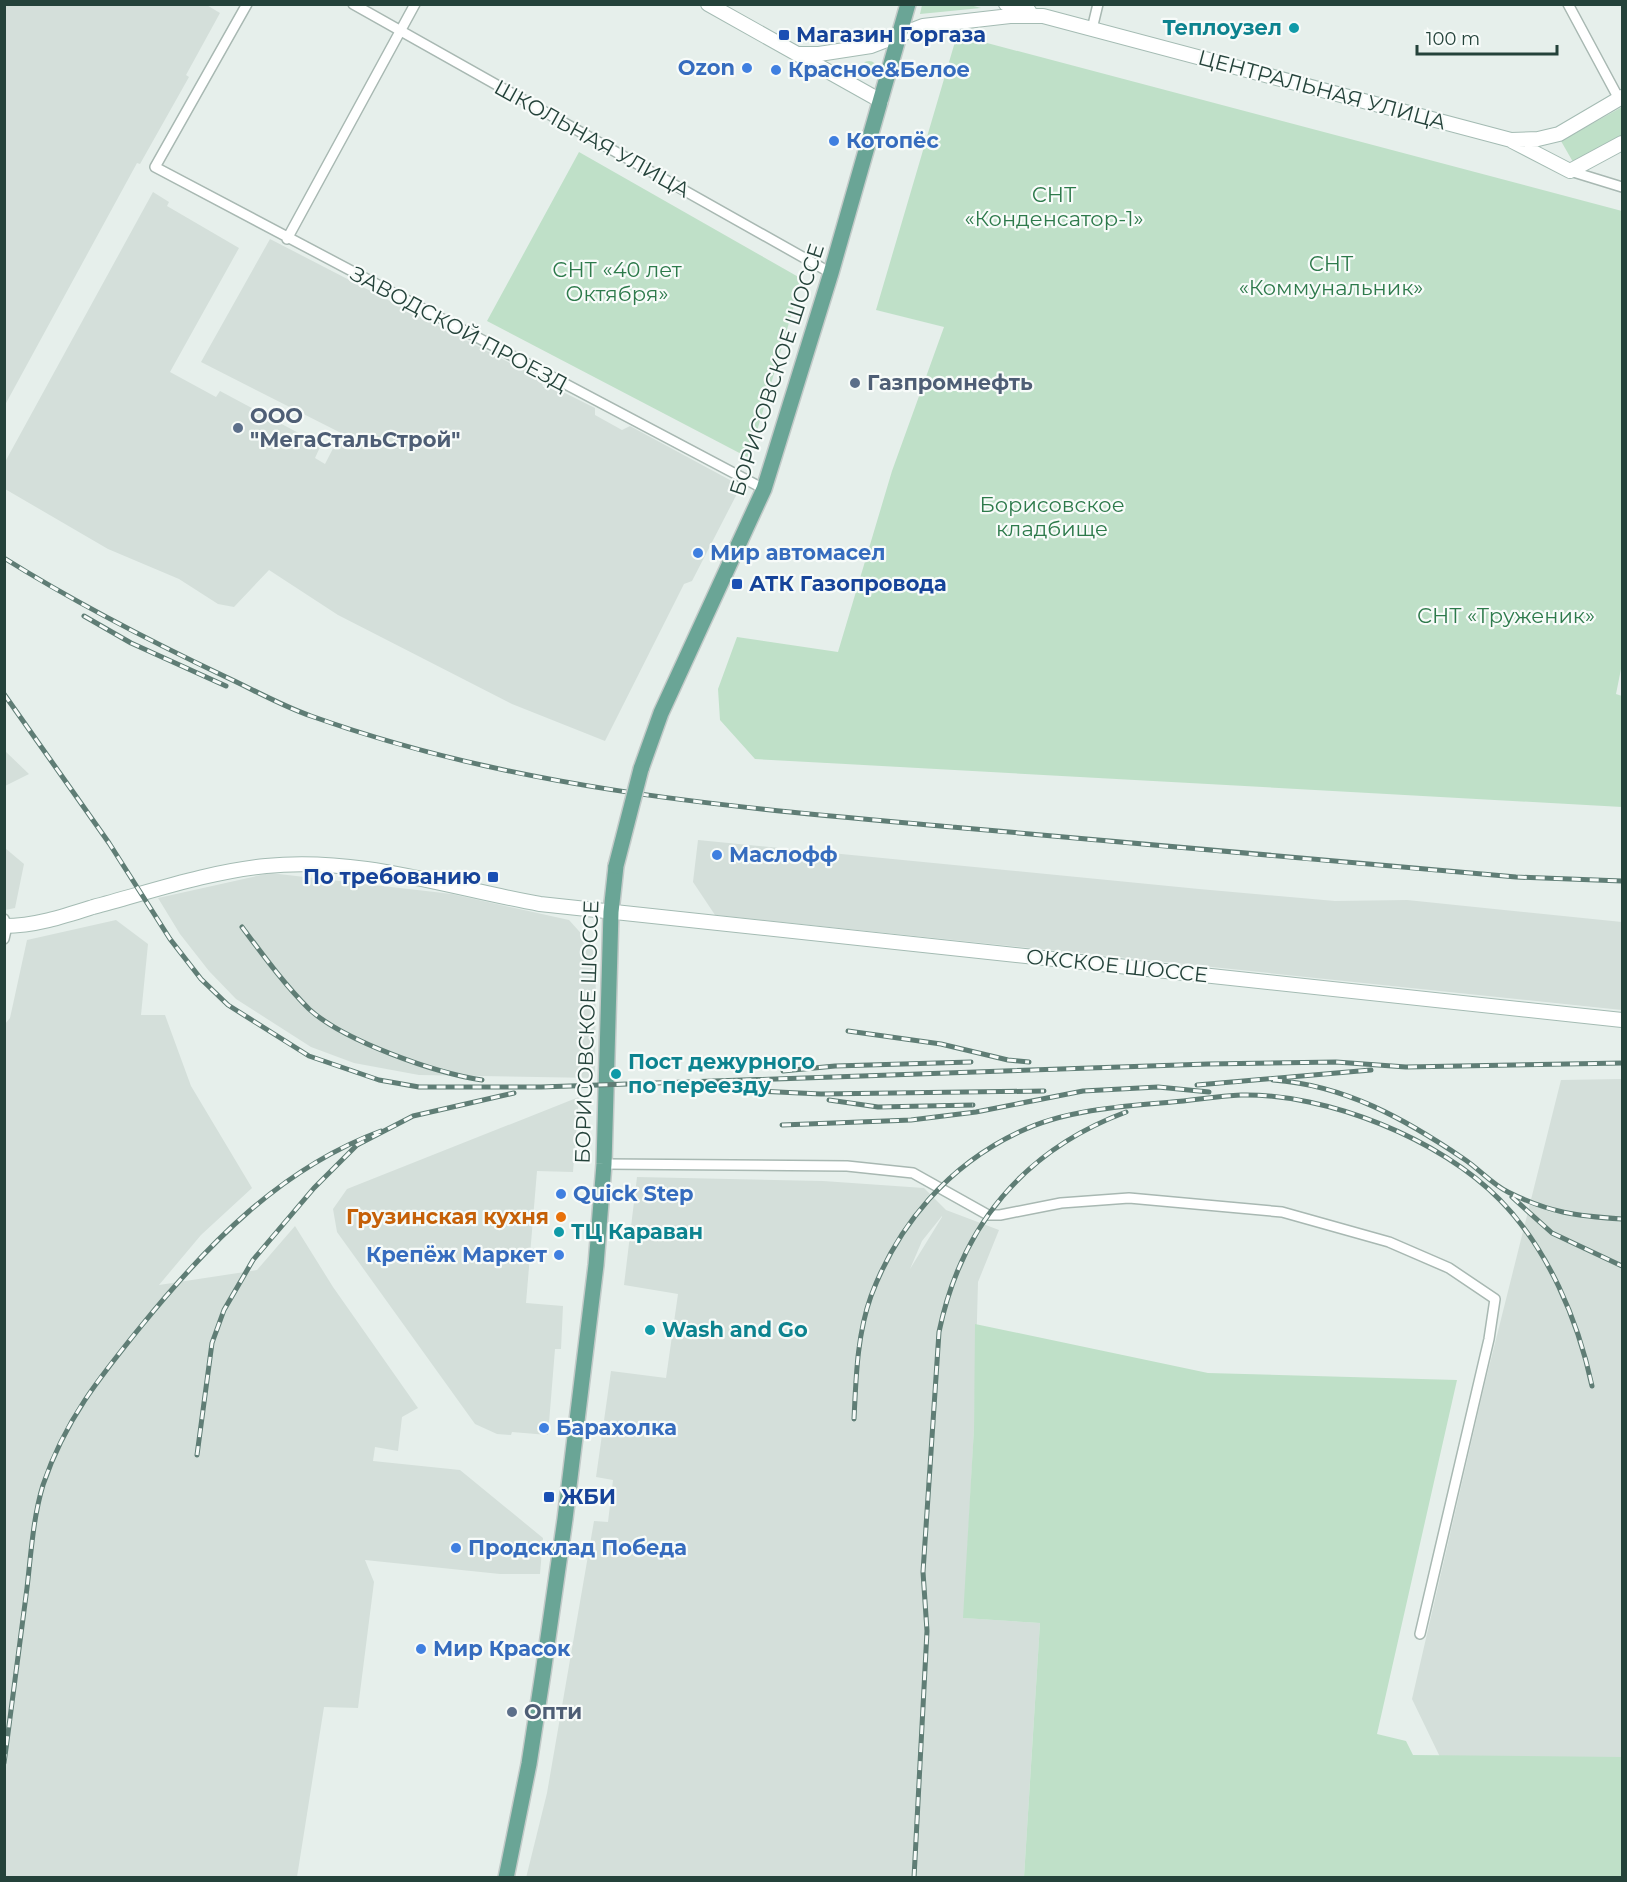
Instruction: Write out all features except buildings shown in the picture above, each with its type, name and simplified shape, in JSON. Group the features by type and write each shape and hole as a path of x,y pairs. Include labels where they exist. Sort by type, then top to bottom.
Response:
{"main road":[{"name":"БОРИСОВСКОЕ ШОССЕ","path":"506,1878 530,1764 566,1519 595,1272 604,1164 611,912 616,866 641,769 661,713 764,489 831,273 908,4"}],"street":[{"name":"ЗАВОДСКОЙ ПРОЕЗД","path":"247,4 155,167 287,239 764,489"},
{"name":"ШКОЛЬНАЯ УЛИЦА","path":"353,4 831,273"},
{"path":"287,239 415,4"},
{"path":"708,4 881,101"},
{"path":"1006,4 1042,16"},
{"path":"1092,29 1098,4"},
{"path":"1568,4 1621,98"},
{"name":"ЦЕНТРАЛЬНАЯ УЛИЦА","path":"797,54 819,54 871,46 922,26 1010,16 1042,16 1511,140 1538,139 1559,134 1621,98"},
{"path":"1555,165 1551,152 1559,134"},
{"path":"1511,140 1555,165 1623,187"},
{"path":"1570,171 1623,143"},
{"name":"ОКСКОЕ ШОССЕ","path":"5,928 49,920 199,878 265,866 332,865 374,871 508,898 611,912 1623,1020"},
{"path":"604,1164 847,1167 913,1173 988,1215 1000,1215 1061,1203 1129,1197 1230,1205 1282,1212 1378,1239 1449,1268 1496,1299 1490,1340 1420,1634"}],"shaded area":[{"path":"5,4 205,4 220,13 186,75 189,77 140,164 137,163 5,405"},
{"path":"153,192 169,202 167,206 239,248 170,372 216,397 220,391 321,445 315,458 325,464 341,433 201,362 270,239 541,379 543,387 551,386 595,408 595,415 622,430 630,426 741,486 692,581 684,584 605,741 512,704 338,615 269,570 234,607 218,604 179,579 108,549 5,489 5,462"},
{"path":"5,751 29,774 4,786"},
{"path":"698,840 1199,889 1335,901 1407,900 1622,922 1622,1010 715,915 693,882"},
{"path":"5,848 24,864 15,908 5,910"},
{"path":"270,873 452,894 569,920 596,950 595,1078 419,1075 354,1063 311,1047 236,999 209,971 180,934 158,898"},
{"path":"116,920 148,944 141,1015 165,1015 191,1086 252,1188 201,1235 159,1285 257,1270 295,1226 333,1287 418,1408 402,1417 398,1451 375,1447 373,1461 460,1470 543,1538 540,1574 500,1574 365,1560 374,1582 358,1708 324,1707 297,1877 5,1877 5,1024 10,1018 27,940"},
{"path":"1622,1079 1622,1757 1440,1757 1412,1699 1485,1383 1561,1080"},
{"path":"579,1097 573,1172 537,1171 526,1303 563,1306 561,1349 555,1349 548,1435 512,1432 511,1435 497,1434 475,1424 337,1232 333,1209 347,1189"},
{"path":"637,1177 823,1181 924,1188 946,1210 999,1230 978,1282 974,1428 964,1618 1040,1623 1024,1877 526,1878 547,1793 594,1521 608,1522 613,1480 596,1477 611,1371 666,1378 678,1294 624,1285","holes":["942,1217 910,1269 922,1241"]}],"green space":[{"path":"922,5 970,5 981,8 920,14"},
{"path":"957,35 1622,211 1622,664 1616,694 1622,696 1622,807 755,759 720,720 718,689 737,637 838,652 892,471 944,327 876,310"},
{"path":"869,61 875,63 877,69 875,75 869,77 863,75 861,69 863,63"},
{"path":"1622,107 1622,136 1573,162 1561,141"},
{"name":"СНТ «40 лет Октября»","path":"579,152 802,279 749,458 487,321"},
{"path":"975,1324 1208,1373 1457,1380 1377,1734 1406,1741 1413,1755 1622,1757 1622,1877 1024,1877 1040,1623 963,1618 974,1428"}],"railway":[{"path":"4,558 58,591 141,635 300,712 390,741 469,762 548,779 708,803 870,820 1516,877 1622,881"},
{"path":"84,616 131,643 226,686"},
{"path":"4,694 109,843 170,939 201,979 228,1005 309,1056 379,1080 419,1087 541,1087 1208,1064 1336,1062 1406,1067 1622,1063"},
{"path":"242,927 291,990 309,1009 325,1021 344,1033 391,1054 440,1070 482,1080"},
{"path":"848,1031 941,1044 1008,1060 1029,1062"},
{"path":"783,1071 835,1066 971,1062"},
{"path":"1197,1085 1371,1070"},
{"path":"1273,1080 1325,1089 1373,1106 1442,1144 1502,1189 1537,1205 1564,1212 1622,1219"},
{"path":"782,1125 911,1120 976,1112 1083,1091 1158,1087 1209,1092"},
{"path":"717,1089 821,1094 1044,1091"},
{"path":"197,1455 212,1343 224,1310 253,1260 314,1188 357,1145 413,1116 514,1093"},
{"path":"854,1419 860,1341 866,1311 882,1270 911,1221 929,1199 970,1161 1019,1132 1074,1114 1113,1107 1241,1095 1274,1096 1345,1111 1415,1139 1475,1178 1517,1219 1547,1263 1569,1311 1592,1386"},
{"path":"829,1100 878,1107 973,1105"},
{"path":"914,1878 927,1631 923,1572 939,1332 949,1294 963,1258 981,1226 1002,1196 1028,1170 1057,1148 1090,1128 1126,1112"},
{"path":"4,1763 37,1510 52,1462 73,1420 111,1363 167,1295 220,1238 279,1187 345,1147 381,1131"},
{"path":"1512,1197 1552,1233 1622,1266"}],"place":[{"name":"Теплоузел","path":"1294,28"},
{"name":"Магазин Горгаза","path":"784,35"},
{"name":"Ozon","path":"747,68"},
{"name":"Красное&Белое","path":"776,70"},
{"name":"Котопёс","path":"834,141"},
{"name":"Газпромнефть","path":"855,383"},
{"name":"ООО \"МегаСтальСтрой\"","path":"238,428"},
{"name":"Мир автомасел","path":"698,553"},
{"name":"АТК Газопровода","path":"737,584"},
{"name":"Маслофф","path":"717,855"},
{"name":"По требованию","path":"493,877"},
{"name":"Пост дежурного по переезду","path":"616,1074"},
{"name":"Quick Step","path":"561,1194"},
{"name":"Грузинская кухня","path":"561,1217"},
{"name":"ТЦ Караван","path":"559,1232"},
{"name":"Крепёж Маркет","path":"559,1255"},
{"name":"Wash and Go","path":"650,1330"},
{"name":"Барахолка","path":"544,1428"},
{"name":"ЖБИ","path":"549,1497"},
{"name":"Продсклад Победа","path":"456,1548"},
{"name":"Мир Красок","path":"421,1649"},
{"name":"Опти","path":"512,1712"}],"park label":[{"name":"СНТ «Конденсатор-1»","path":"1054,207"},
{"name":"СНТ «Коммунальник»","path":"1331,276"},
{"name":"Борисовское кладбище","path":"1052,517"},
{"name":"СНТ «Труженик»","path":"1506,616"}]}
